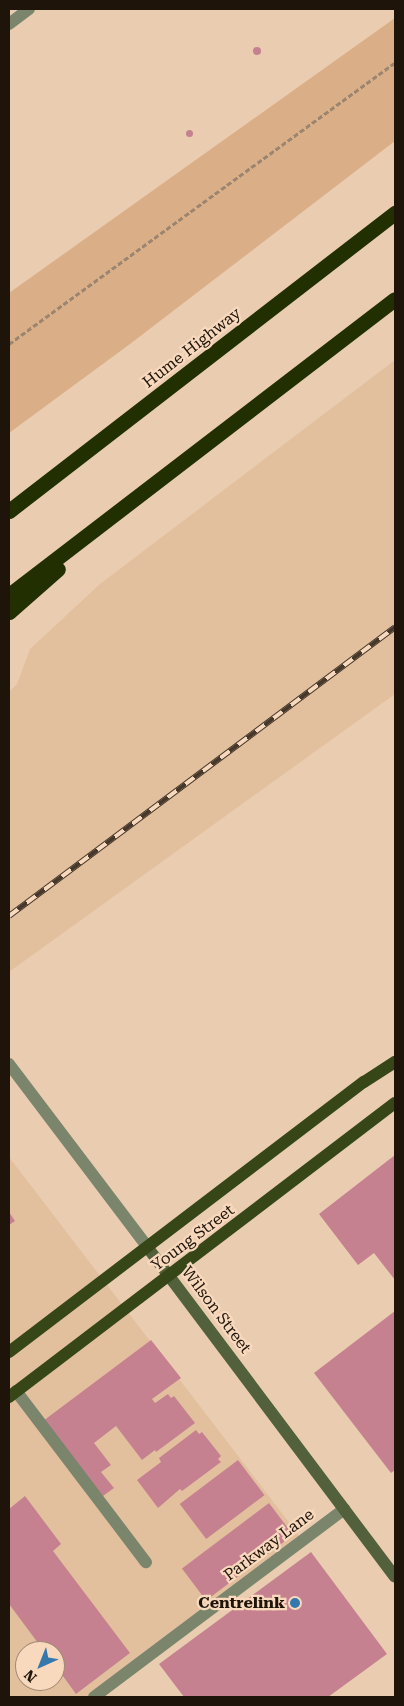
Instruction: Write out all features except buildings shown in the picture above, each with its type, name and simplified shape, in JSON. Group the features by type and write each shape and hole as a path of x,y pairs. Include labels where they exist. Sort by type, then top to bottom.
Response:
{"highway":[{"name":"Hume Highway","path":"9,511 395,213"},
{"path":"9,595 395,299"},
{"path":"9,612 186,458"},
{"path":"9,503 61,471"}],"main road":[{"name":"Young Street","path":"9,1352 364,1082 395,1062"},
{"name":"Young Street","path":"12,1394 170,1276 395,1103"}],"street":[{"path":"9,24 29,9"},
{"name":"Wilson Street","path":"9,1064 395,1577"},
{"path":"12,1394 146,1562"},
{"name":"Parkway Lane","path":"94,1697 344,1509"}],"path":[{"path":"9,344 395,63"}],"shaded area":[{"path":"395,18 395,141 130,344 9,433 9,293"},
{"path":"395,360 395,694 9,972 9,692 17,684 30,649 100,584"},
{"path":"9,1157 301,1538 88,1697 9,1697"}],"railway":[{"path":"9,916 395,627"}],"place":[{"name":"Centrelink","path":"295,1603"}]}
